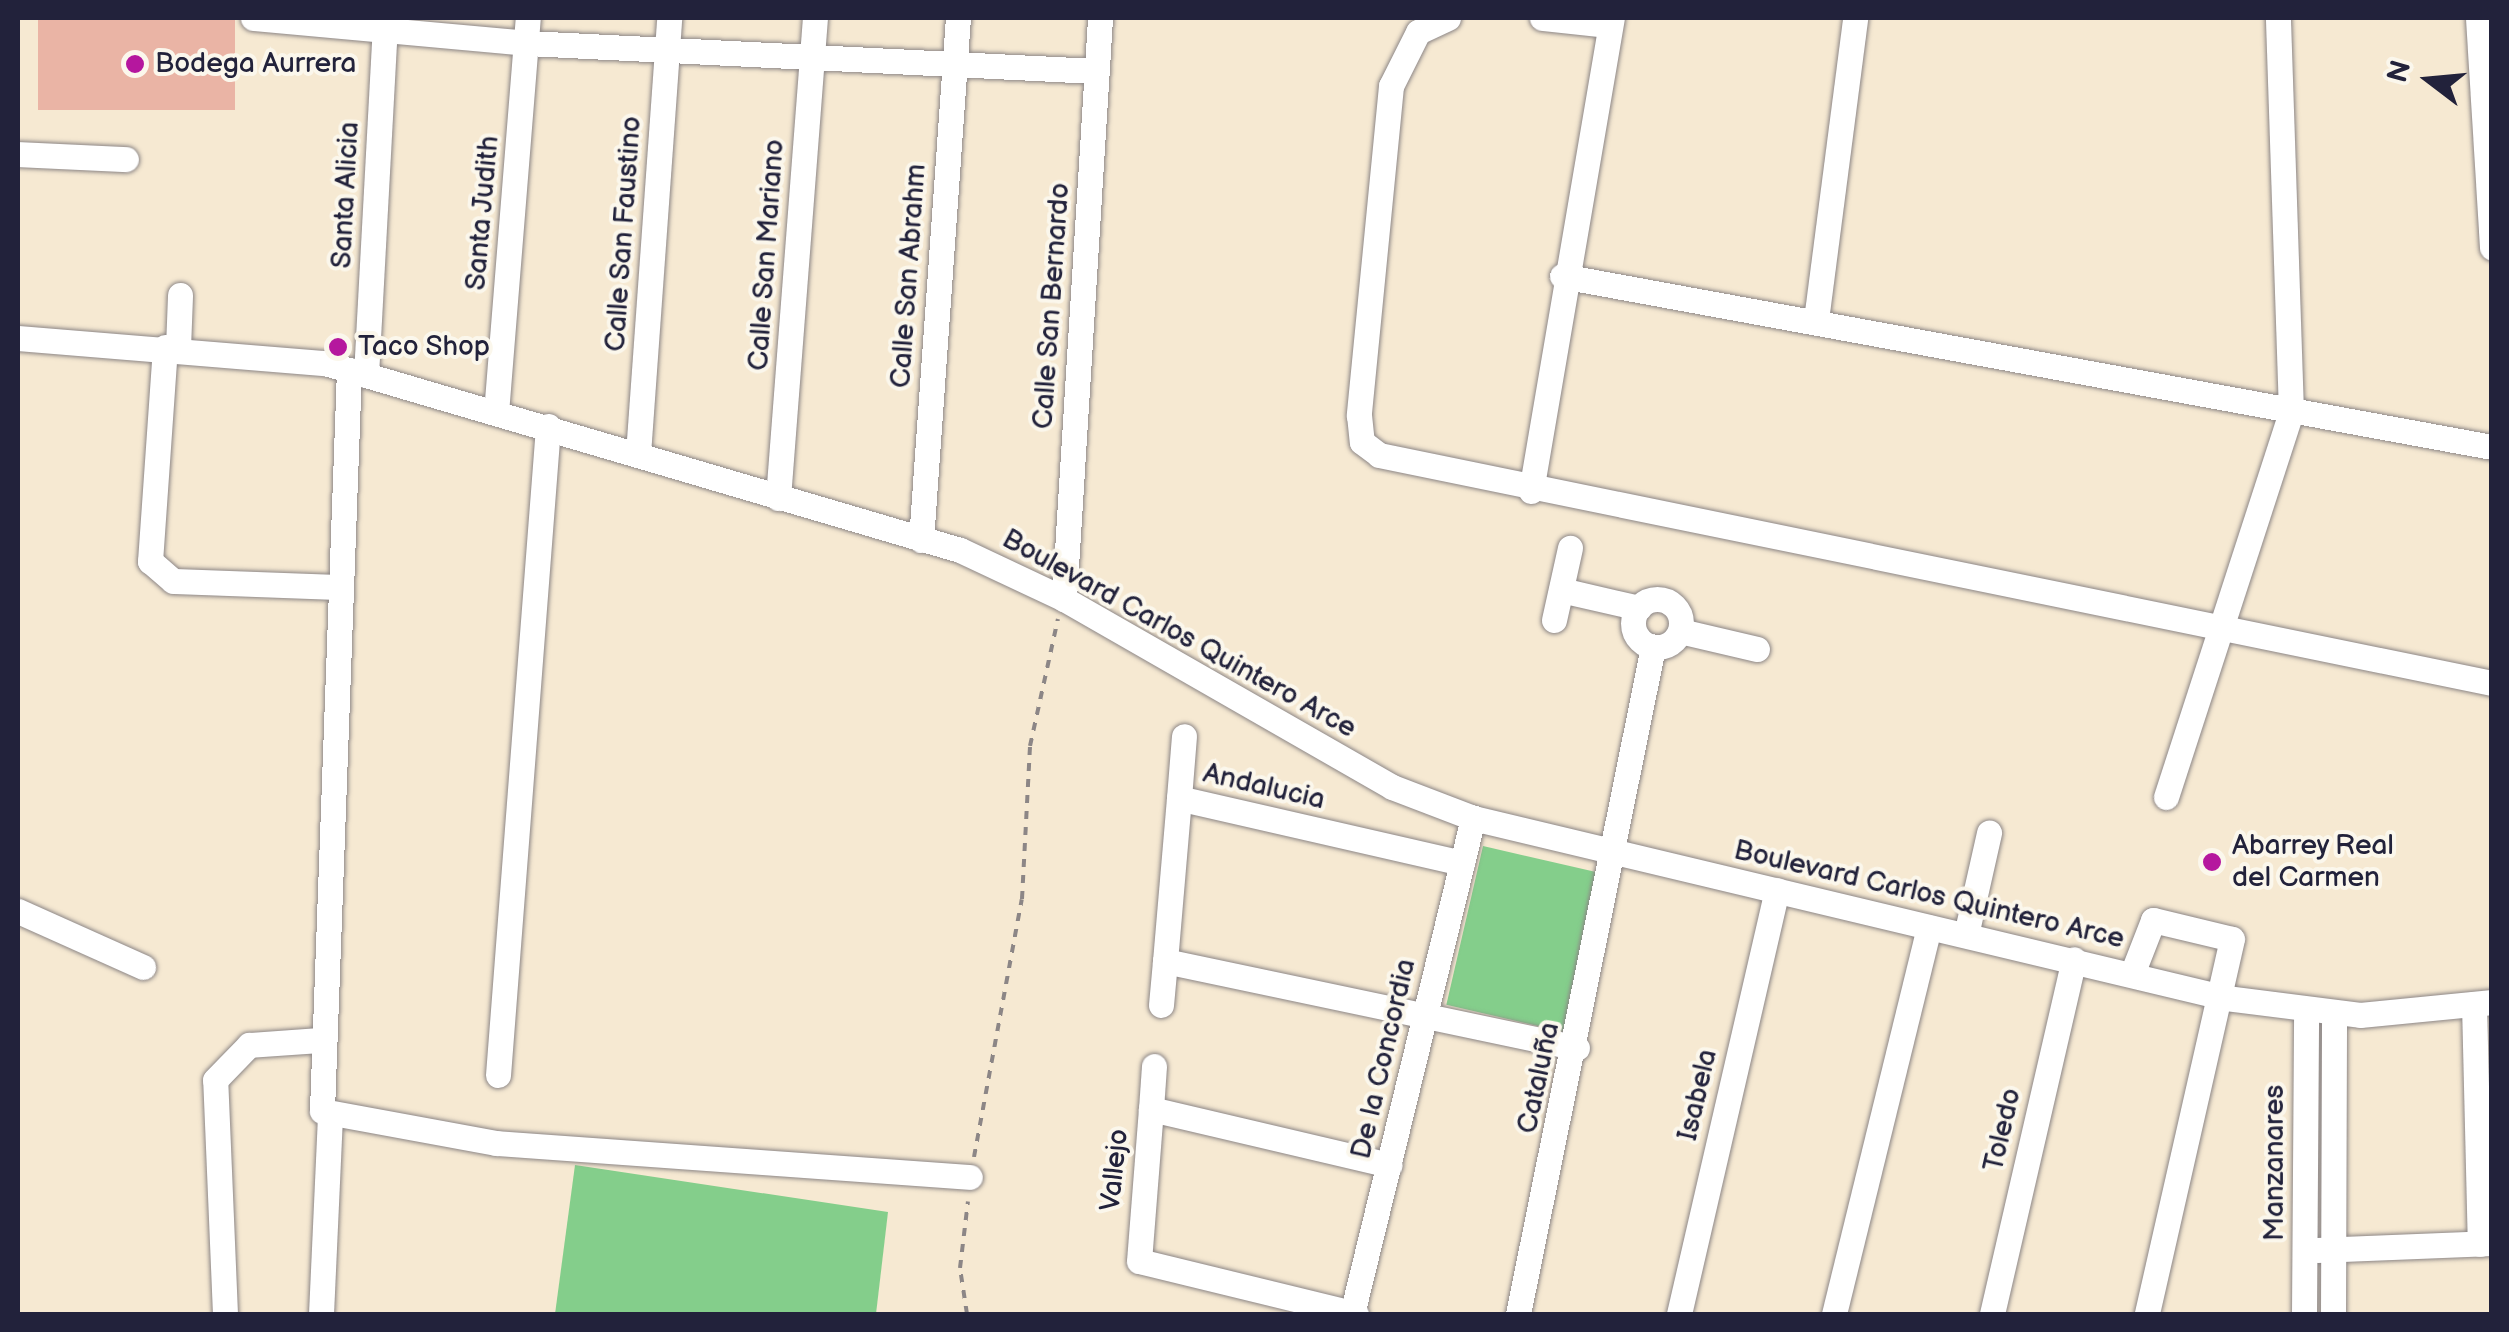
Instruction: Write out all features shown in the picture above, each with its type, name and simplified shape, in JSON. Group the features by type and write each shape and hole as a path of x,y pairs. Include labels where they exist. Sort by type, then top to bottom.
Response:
{"street":[{"path":"253,18 528,30 667,50 1096,71"},
{"name":"Calle San Faustino","path":"638,454 669,18"},
{"name":"Calle San Mariano","path":"778,498 815,18"},
{"name":"Calle San Abrahm","path":"921,540 958,18"},
{"name":"Calle San Bernardo","path":"1064,599 1100,18"},
{"path":"1448,18 1418,32 1390,86 1362,442 1379,455 1531,491 2492,683"},
{"path":"1531,491 1562,276 1610,21 1542,18"},
{"path":"1816,320 1855,18"},
{"path":"2166,797 2290,412 2278,18"},
{"path":"2478,18 2492,248"},
{"name":"Santa Alicia","path":"321,1314 330,1116 319,1106 318,1040 339,587 385,25"},
{"name":"Santa Judith","path":"496,413 528,30"},
{"path":"18,154 126,159"},
{"path":"1562,276 2492,447"},
{"path":"180,295 150,561 173,580 339,587"},
{"name":"Boulevard Carlos Quintero Arce","path":"18,338 172,348 358,372 548,426 1006,568 1392,787 1473,818 2226,998 2334,1014 2483,1003"},
{"path":"498,1075 548,426"},
{"path":"1554,620 1570,548"},
{"path":"1561,590 1639,608 1668,602 1680,630"},
{"path":"1639,608 1635,632 1654,647 1680,630 1757,649"},
{"name":"Cataluña","path":"1518,1314 1618,854 1654,647"},
{"path":"1179,798 1184,736"},
{"name":"Andalucia","path":"1161,1005 1179,798 1462,863"},
{"name":"De la Concordia","path":"1354,1314 1473,818"},
{"path":"1966,935 1988,832"},
{"name":"Isabela","path":"1678,1314 1777,890"},
{"path":"18,910 142,966"},
{"path":"2132,974 2153,920 2219,929 2232,939 2226,998 2147,1314"},
{"path":"1834,1314 1929,926"},
{"name":"Toledo","path":"1992,1314 2074,959"},
{"path":"1165,961 1425,1012 1577,1048"},
{"path":"2304,1251 2486,1244 2483,1003"},
{"name":"Manzanares","path":"2304,1314 2306,1011"},
{"path":"2333,1314 2334,1014"},
{"path":"225,1314 215,1080 249,1045 318,1040"},
{"path":"1151,1109 1154,1066"},
{"name":"Vallejo","path":"1354,1314 1139,1262 1151,1109 1390,1165"},
{"path":"330,1116 496,1143 970,1177"}],"path":[{"path":"967,1314 960,1268 970,1177 1022,899 1030,746 1064,599"}],"green space":[{"path":"1483,846 1606,874 1569,1033 1446,1005"},
{"path":"575,1165 888,1212 876,1314 555,1314"}],"building":[{"name":"Bodega Aurrera","path":"38,18 235,18 235,110 38,110"}],"place":[{"name":"Bodega Aurrera","path":"135,64"},
{"name":"Taco Shop","path":"338,347"},
{"name":"Abarrey Real del Carmen","path":"2212,862"}]}
